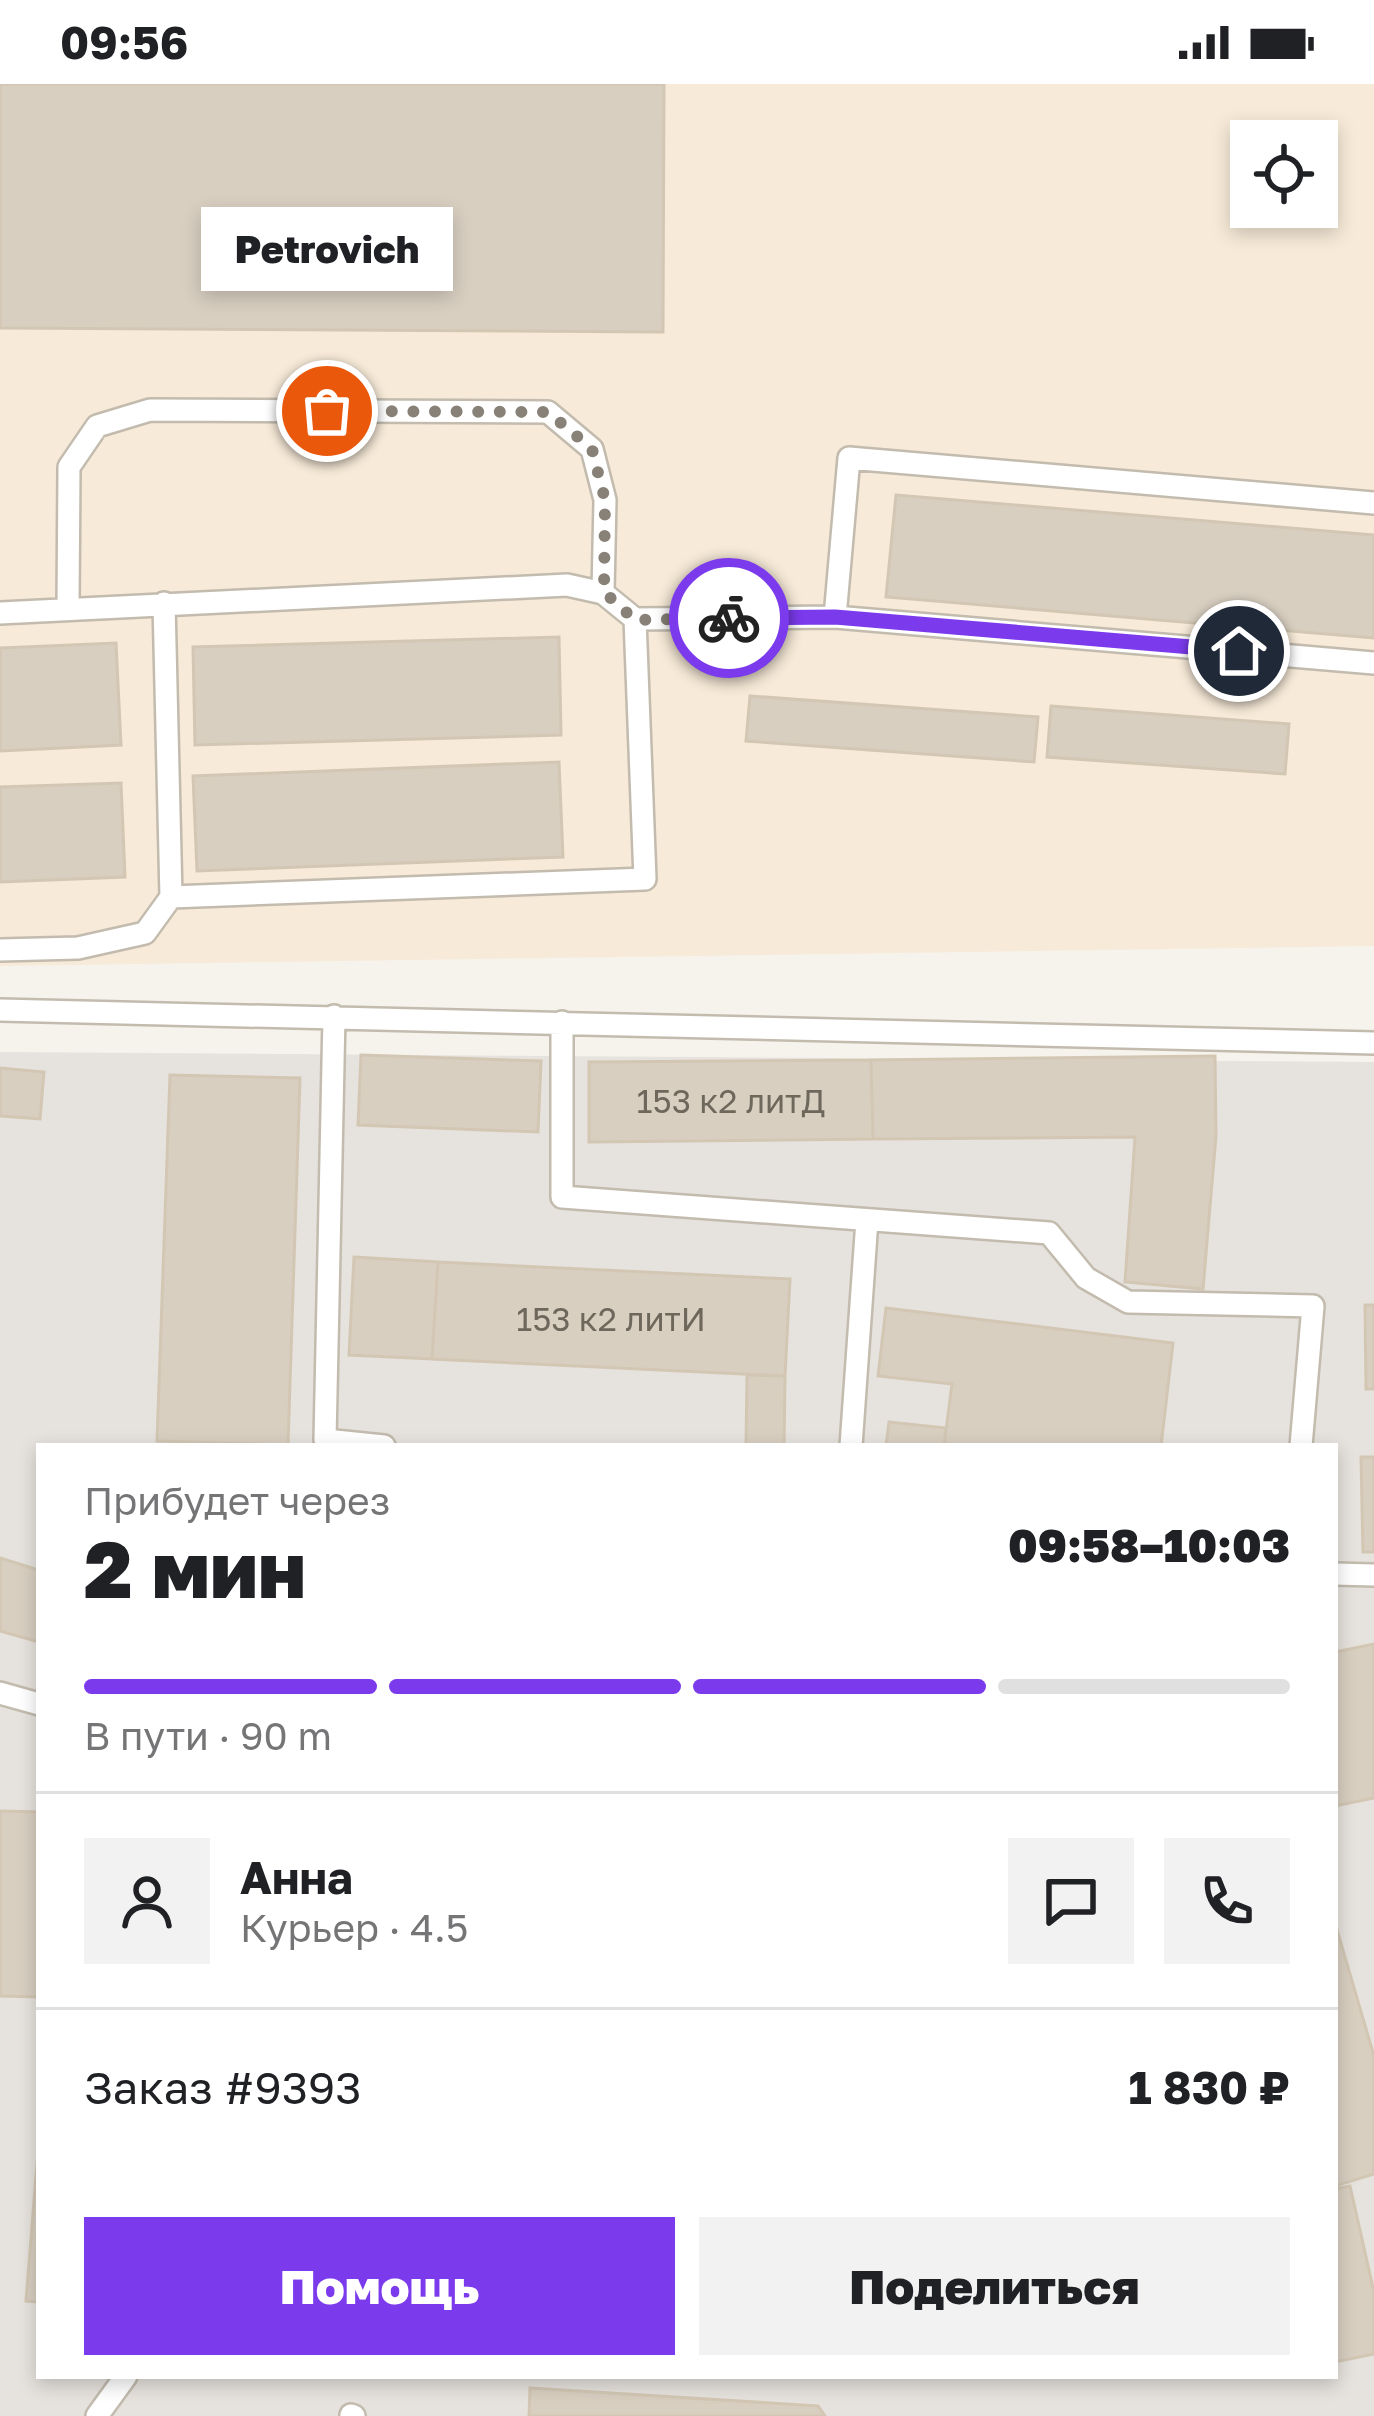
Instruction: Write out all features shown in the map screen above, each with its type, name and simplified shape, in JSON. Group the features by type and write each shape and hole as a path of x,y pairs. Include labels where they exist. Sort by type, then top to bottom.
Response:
{"lane":[{"path":"68,607 69,467 97,426 150,410 548,412 592,449 605,500 604,592"},
{"path":"835,617 849,458 1374,503"},
{"path":"0,613 567,585 604,592 635,620 835,617 1374,663"},
{"path":"0,950 78,948 145,932 171,897 164,603"},
{"path":"171,897 645,879 635,620"},
{"path":"0,1010 1374,1043"},
{"path":"334,1016 325,1440 354,1443"},
{"path":"562,1022 562,1197 1049,1233 1086,1278 1128,1302 1313,1306 1301,1443"},
{"path":"851,1443 867,1220"},
{"path":"1338,1574 1374,1575"},
{"path":"0,1694 36,1702"},
{"path":"97,2416 124,2379"}],"shaded area":[{"path":"0,84 1374,84 1374,946 0,966"},
{"path":"0,1052 1374,1062 1374,2416 0,2416"}],"building":[{"path":"0,84 664,84 663,332 0,328"},
{"path":"896,495 1374,535 1374,638 886,597"},
{"path":"559,637 561,735 195,745 193,647"},
{"path":"116,643 121,745 0,751 0,648"},
{"path":"750,696 1038,717 1034,762 746,741"},
{"path":"1051,706 1289,724 1285,774 1047,757"},
{"path":"559,762 563,857 197,871 193,776"},
{"path":"121,783 125,877 0,882 0,787"},
{"path":"361,1055 541,1061 538,1132 358,1125"},
{"path":"1215,1056 1216,1136 1203,1289 1125,1282 1135,1137 873,1139 871,1060"},
{"path":"871,1060 873,1139 589,1142 589,1062"},
{"path":"0,1068 44,1072 40,1119 0,1116"},
{"path":"170,1075 300,1078 288,1443 157,1441"},
{"path":"354,1257 438,1262 432,1359 349,1355"},
{"path":"438,1262 790,1279 785,1376 432,1359"},
{"path":"1365,1305 1374,1305 1374,1389 1366,1389"},
{"path":"886,1308 1173,1343 1161,1443 944,1443 952,1384 878,1376"},
{"path":"747,1375 785,1376 784,1443 746,1443"},
{"path":"889,1422 946,1428 944,1443 886,1443"},
{"path":"1361,1457 1374,1457 1374,1552 1363,1552"},
{"path":"0,1558 36,1569 36,1641 0,1631"},
{"path":"1374,1644 1374,1798 1338,1805 1338,1651"},
{"path":"0,1811 36,1812 36,1997 0,1996"},
{"path":"1338,1933 1374,2056 1374,2174 1338,2185"},
{"path":"36,2176 36,2302 26,2301"},
{"path":"1350,2186 1374,2292 1374,2354 1338,2361 1338,2188"},
{"path":"530,2388 818,2406 825,2416 529,2416"}],"way so far":[{"path":"327,411 548,412 592,449 605,500 604,592 635,620 729,618"}],"place":[{"name":"Petrovich","path":"327,411"}],"route":[{"path":"729,618 835,617 1239,651"}]}
